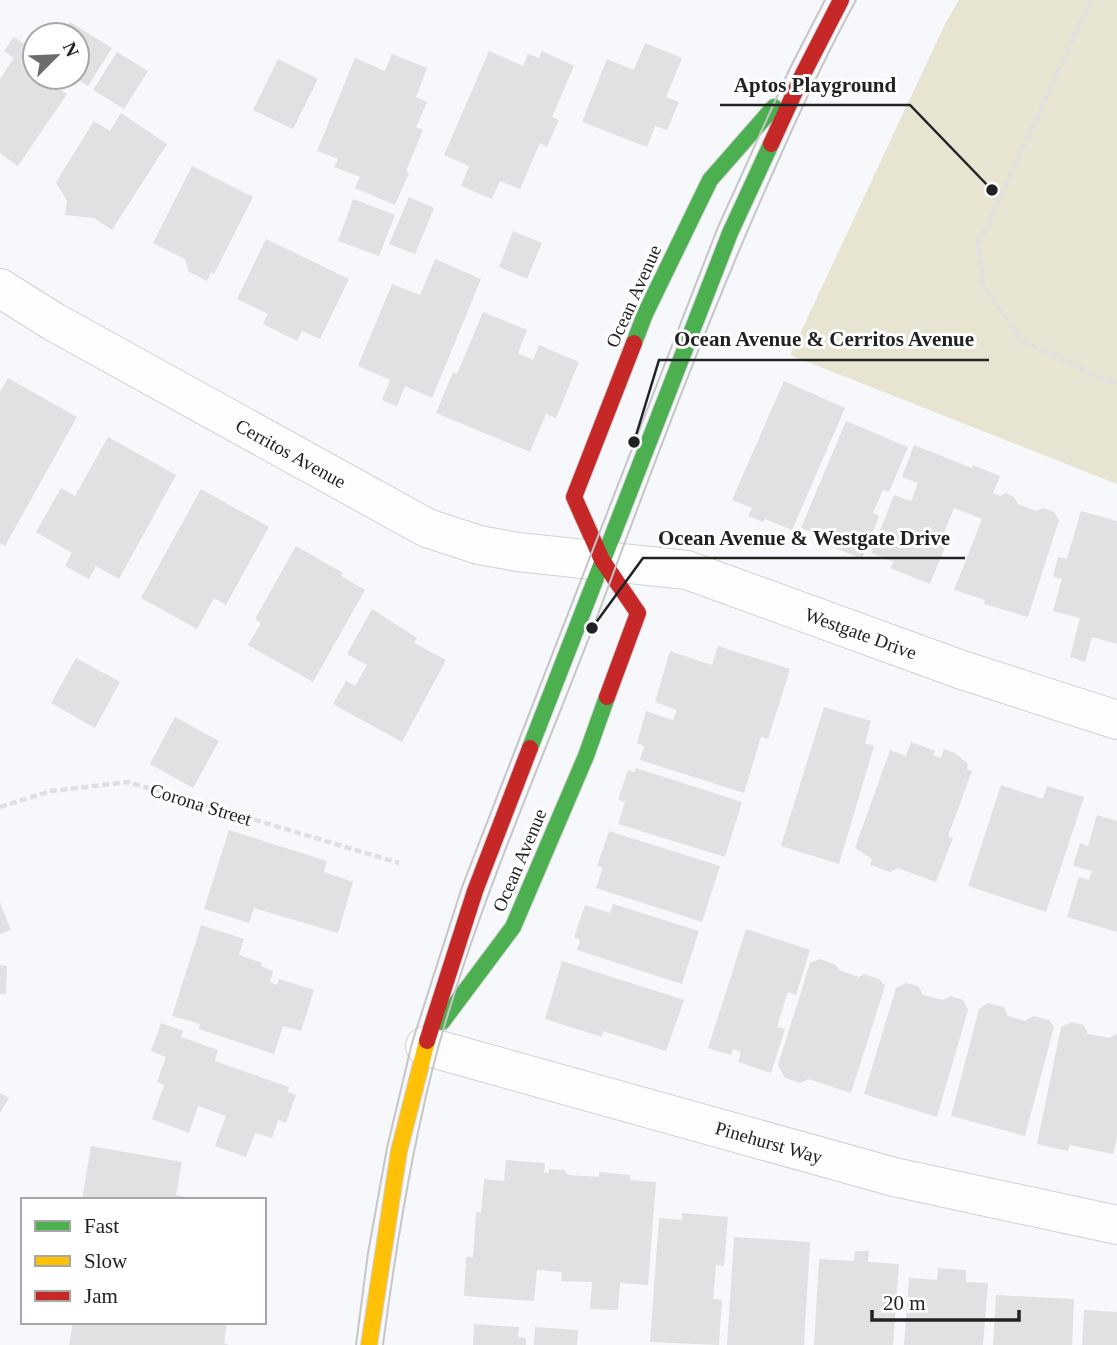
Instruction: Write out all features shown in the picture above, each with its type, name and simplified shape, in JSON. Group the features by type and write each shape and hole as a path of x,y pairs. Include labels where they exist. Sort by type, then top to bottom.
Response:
{"main road":[{"name":"Ocean Avenue","path":"369,1345 399,1151 425,1046 475,891 725,246 839,1"},
{"name":"Ocean Avenue","path":"425,1046 513,927 586,756 638,613 602,560 574,497 645,314 710,180 803,74"}],"street":[{"name":"Cerritos Avenue","path":"0,288 54,322 427,528 479,545 518,552 602,560"},
{"name":"Westgate Drive","path":"602,560 687,570 962,670 1117,720"},
{"name":"Pinehurst Way","path":"425,1046 894,1177 1117,1225"}],"path":[{"path":"1091,0 978,245 984,286 1022,341 1117,385"},
{"name":"Corona Street","path":"0,807 51,791 128,782 399,863"}],"shaded area":[{"path":"959,0 1117,0 1117,484 790,355 945,24"}],"building":[{"path":"91,35 112,48 91,81"},
{"path":"14,37 21,42 21,91 63,91 67,94 18,166 0,153 0,79 14,58 4,51"},
{"path":"645,43 682,58 666,97 679,102 667,130 655,126 647,147 582,122 607,59 634,70"},
{"path":"489,51 523,66 528,54 539,58 542,51 574,66 552,117 559,120 547,147 540,143 520,189 500,181 492,199 461,186 469,166 444,155"},
{"path":"117,52 148,71 124,109 93,90"},
{"path":"392,54 427,68 416,97 427,102 416,127 423,130 395,205 355,188 360,177 334,167 338,159 317,151 355,58 385,71"},
{"path":"278,59 318,79 293,129 253,110"},
{"path":"121,113 167,144 112,230 94,218 65,215 67,201 56,182 94,121 110,131"},
{"path":"192,166 253,197 214,274 211,272 207,281 189,272 185,259 153,243"},
{"path":"409,197 434,208 415,254 389,244"},
{"path":"353,199 395,215 379,256 338,241"},
{"path":"513,231 542,243 527,279 499,267"},
{"path":"266,239 349,279 320,339 302,331 297,341 263,324 268,314 237,299"},
{"path":"435,259 481,279 432,398 405,386 397,406 382,400 390,380 358,366 392,284 420,295"},
{"path":"483,312 527,330 518,353 533,360 539,345 579,362 556,418 546,414 530,452 436,413 453,372 457,374"},
{"path":"8,378 77,417 5,546 0,543 0,392"},
{"path":"784,381 845,408 792,530 765,519 763,522 748,516 752,508 732,500"},
{"path":"846,421 908,447 889,492 883,490 873,513 879,516 862,559 823,543 826,538 801,528"},
{"path":"108,437 176,475 119,579 96,566 89,579 65,566 72,553 36,532 61,488 75,496"},
{"path":"914,445 1000,476 993,493 1000,496 1006,493 1014,497 1018,504 1036,511 1043,508 1054,512 1059,520 1028,617 984,604 985,600 954,590 982,519 954,508 941,541 947,542 930,584 890,568 894,562 871,553 894,495 911,501 918,483 902,477"},
{"path":"201,489 269,527 226,605 214,598 197,629 141,598"},
{"path":"1081,511 1117,521 1117,644 1092,637 1085,662 1070,657 1080,618 1053,611 1062,579 1053,577 1058,557 1067,559"},
{"path":"296,546 343,573 341,576 365,590 313,682 248,645 261,623 255,619"},
{"path":"372,609 417,638 414,643 446,660 402,742 333,704 346,681 355,686 367,665 347,654"},
{"path":"718,646 790,669 768,739 761,737 744,793 640,760 644,746 637,743 646,711 673,720 677,710 655,702 670,651 712,665"},
{"path":"76,658 120,682 95,728 51,703"},
{"path":"824,707 871,721 865,743 874,746 839,864 781,846"},
{"path":"175,717 219,741 193,788 150,764"},
{"path":"911,742 935,751 933,755 941,758 944,749 955,753 968,764 967,769 972,771 948,836 953,838 936,882 898,868 890,872 870,865 872,859 855,848 890,750 906,756"},
{"path":"636,768 742,802 725,857 618,824 625,802 618,800 628,770 634,772"},
{"path":"1001,785 1043,799 1047,786 1084,797 1046,912 968,886"},
{"path":"1097,815 1117,821 1117,932 1067,917 1079,877 1089,880 1092,871 1073,866 1080,843 1088,846"},
{"path":"229,830 327,861 324,872 353,882 338,933 254,908 249,923 204,909"},
{"path":"609,831 720,866 702,922 596,888 603,868 597,866"},
{"path":"0,902 11,930 0,934"},
{"path":"613,904 699,931 682,984 577,950 580,940 574,937 585,905 610,913"},
{"path":"201,925 244,939 239,955 262,963 261,966 273,971 270,982 277,985 279,979 314,990 301,1031 283,1026 274,1054 199,1029 200,1024 172,1016"},
{"path":"746,929 810,950 796,995 788,992 777,1027 785,1029 771,1073 738,1062 741,1052 733,1049 731,1055 708,1048"},
{"path":"820,959 859,977 864,974 879,979 885,986 851,1093 808,1079 800,1083 785,1078 778,1065 810,963"},
{"path":"562,961 684,1000 666,1051 603,1031 602,1037 545,1019"},
{"path":"0,965 7,966 6,994 0,994"},
{"path":"906,983 918,986 923,995 943,1000 950,996 963,1000 968,1010 937,1117 864,1094 896,988"},
{"path":"988,1003 1004,1007 1008,1016 1025,1021 1034,1016 1049,1020 1054,1027 1025,1136 951,1116 979,1009"},
{"path":"1072,1022 1084,1025 1088,1034 1109,1038 1117,1034 1117,1136 1113,1154 1070,1145 1068,1151 1037,1144 1061,1027"},
{"path":"161,1023 183,1031 181,1037 218,1050 215,1061 289,1087 288,1092 296,1095 286,1123 278,1120 272,1138 255,1133 246,1157 215,1146 226,1116 198,1106 189,1133 152,1119 164,1085 157,1082 166,1057 151,1051"},
{"path":"0,1093 9,1098 0,1113"},
{"path":"91,1146 182,1162 176,1195 187,1198 82,1198"},
{"path":"506,1160 545,1163 544,1173 549,1173 549,1169 564,1170 568,1175 599,1177 599,1172 630,1175 630,1180 656,1182 648,1285 620,1283 618,1310 590,1309 592,1282 561,1281 562,1272 537,1270 534,1301 464,1296 466,1257 473,1257 476,1212 481,1213 484,1179 504,1181"},
{"path":"682,1213 728,1217 724,1266 716,1265 713,1299 722,1300 719,1345 650,1342 659,1218 682,1220"},
{"path":"734,1237 810,1242 804,1345 727,1345"},
{"path":"855,1251 869,1251 868,1262 899,1264 893,1345 814,1345 819,1259 854,1261"},
{"path":"938,1268 966,1270 966,1282 988,1283 983,1345 904,1345 909,1278 937,1280"},
{"path":"996,1295 1074,1299 1072,1345 993,1345"},
{"path":"1084,1310 1117,1312 1117,1345 1082,1345"},
{"path":"73,1324 227,1324 224,1343 229,1345 69,1345"},
{"path":"474,1324 519,1327 518,1337 526,1338 526,1345 473,1345"},
{"path":"535,1327 578,1330 577,1345 534,1345"}],"tram line":[{"path":"356,1345 368,1253 387,1148 412,1043 462,887 718,227 790,68 825,0"},
{"path":"383,1345 399,1233 420,1121 438,1048 473,937 728,277 804,104 856,0"}],"traffic: fast":[{"path":"634,343 645,314 710,180 774,107"},
{"path":"530,748 730,233 771,144"},
{"path":"442,1022 513,927 586,756 607,697"}],"traffic: slow":[{"path":"369,1345 399,1151 427,1041"}],"traffic: jam":[{"path":"771,144 841,0"},
{"path":"607,697 638,613 602,560 574,497 634,343"},
{"path":"427,1041 475,891 530,748"}],"place":[{"name":"Aptos Playground","path":"992,190"},
{"name":"Ocean Avenue & Cerritos Avenue","path":"634,442"},
{"name":"Ocean Avenue & Westgate Drive","path":"592,628"}]}
